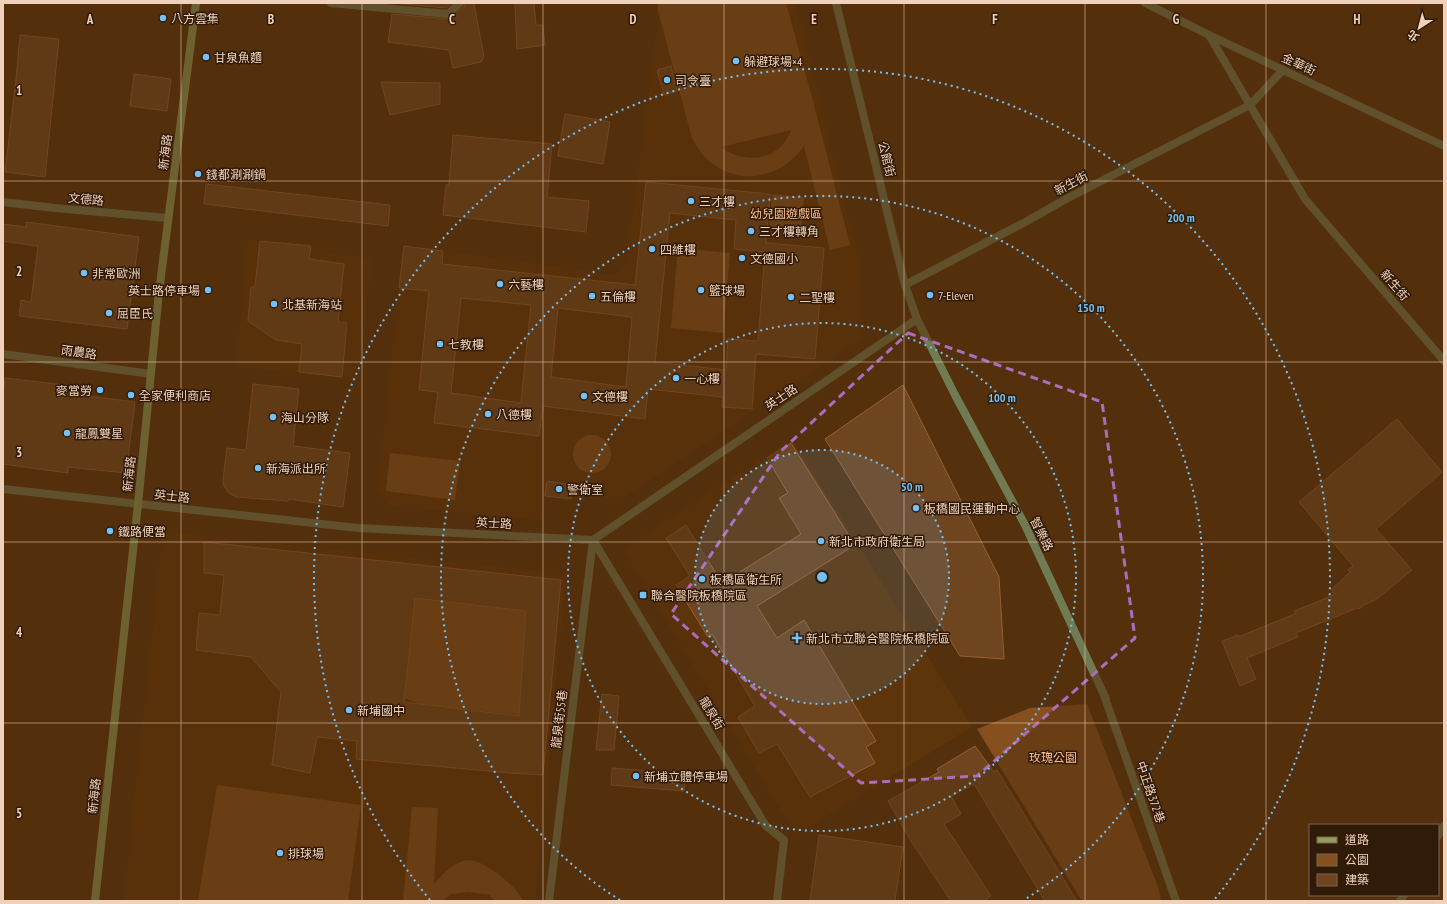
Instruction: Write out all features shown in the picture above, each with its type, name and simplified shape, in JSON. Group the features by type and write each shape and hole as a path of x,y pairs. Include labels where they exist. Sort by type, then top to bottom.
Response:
{"street":[{"name":"新海路","path":"94,901 168,218 196,3"},
{"path":"331,3 448,14 460,3"},
{"name":"公館街","path":"836,3 905,285 917,319"},
{"name":"金華街","path":"1145,3 1209,35 1444,146"},
{"name":"新生街","path":"1209,35 1305,199 1444,361"},
{"name":"新生街","path":"905,285 1066,199 1250,105 1283,70"},
{"name":"文德路","path":"3,202 168,218"},
{"name":"英士路","path":"3,489 358,528 593,540 917,319"},
{"name":"智樂路","path":"917,319 955,395 1025,525 1106,699"},
{"name":"雨農路","path":"3,354 151,374"},
{"name":"龍泉街55巷","path":"549,901 593,540"},
{"name":"龍泉街","path":"593,540 766,826 784,840 777,901"},
{"name":"中正路372巷","path":"1102,690 1176,901"}],"highlighted area":[{"path":"908,333 1102,402 1135,638 977,776 861,783 671,614 780,452"}],"shaded area":[{"name":"文德國小","path":"658,3 795,3 859,262 863,337 619,500 572,493 571,499 545,496 543,520 389,506 378,490 399,288 427,291 440,281 443,251 610,274 619,273 623,269 626,263 658,23"},
{"path":"248,240 311,246 311,252 371,258 359,379 236,366"},
{"name":"新北市立聯合醫院板橋院區","path":"792,439 972,727 796,835 623,549"},
{"name":"新埔國中","path":"163,532 566,574 535,901 124,901"}],"green space":[{"path":"658,3 786,3 850,245 830,250 804,146 795,157 784,166 772,172 747,176 734,174 721,169 709,161 699,150 692,138 658,11","holes":["791,130 786,140 771,154 761,157 751,158 740,156 730,153 721,147"]},
{"name":"幼兒園遊戲區","path":"772,194 804,197 801,232 769,229"},
{"name":"籃球場","path":"678,248 730,253 723,333 671,328"},
{"path":"592,435 602,438 608,444 611,454 608,464 602,470 592,473 582,470 576,464 573,454 576,444 582,438"},
{"path":"390,453 460,461 455,500 386,491"},
{"path":"415,598 526,611 519,715 421,704 404,698"},
{"name":"玫瑰公園","path":"1087,704 1158,887 1161,901 1082,901 977,729 1030,708"},
{"name":"排球場","path":"217,785 361,805 348,901 198,901"},
{"path":"412,807 438,808 434,884 446,871 456,864 466,860 476,861 492,870 508,882 520,895 523,901 495,901 489,895 468,892 451,894 442,901 403,901"}],"building":[{"path":"393,3 452,3 446,8"},
{"path":"465,3 474,3 484,57 481,62 453,68 449,50 388,42 392,14 449,19 464,7"},
{"path":"515,3 534,3 536,25 543,25 545,45 517,49"},
{"path":"20,35 59,39 45,177 5,172"},
{"name":"司令臺","path":"671,66 677,91 664,95 657,70"},
{"path":"134,74 171,79 167,111 130,106"},
{"path":"381,82 440,83 440,104 390,115"},
{"path":"565,114 610,122 603,164 558,156"},
{"path":"453,135 552,144 547,197 589,201 586,232 443,215 446,185 449,185"},
{"path":"646,182 770,194 766,243 824,248 815,359 756,354 752,409 722,407 723,397 648,389 645,419 543,406 539,436 434,423 438,392 419,390 429,291 399,288 404,246 443,251 442,264 635,285","holes":["670,213 736,220 734,249 765,252 758,341 728,339 726,370 655,362","461,298 531,305 521,403 451,393","558,308 632,317 626,387 551,377"]},
{"path":"206,184 390,205 388,226 204,204"},
{"name":"非常歐洲","path":"26,222 139,237 127,329 19,316 21,300 31,302 38,246 3,241 3,224 26,227"},
{"path":"260,241 311,246 309,259 344,264 338,322 347,323 342,377 299,372 302,344 276,340 248,321 251,287 255,287"},
{"name":"龍鳳雙星","path":"5,378 81,387 80,395 135,402 126,473 68,467 68,473 3,464 3,386 4,387"},
{"path":"253,384 299,389 293,446 350,453 343,507 289,499 288,501 236,497 229,493 224,486 223,480 227,448 246,450"},
{"name":"板橋國民運動中心","path":"903,385 999,577 1004,659 960,656 825,439"},
{"path":"1397,419 1442,472 1376,529 1412,570 1377,599 1359,609 1357,608 1296,633 1298,637 1247,658 1256,679 1240,686 1222,641 1238,635 1238,637 1295,614 1294,611 1334,595 1332,589 1350,572 1348,570 1353,566 1299,502"},
{"path":"791,443 855,545 757,606 777,638 804,620 876,741 866,747 875,763 810,797 777,744 759,753 738,717 755,706 712,634 708,637 676,585 690,576 666,538 686,525 722,583 801,534 779,498 788,493 767,458"},
{"name":"警衛室","path":"547,481 573,485 571,499 545,496"},
{"path":"204,542 561,580 543,775 356,759 357,741 317,737 310,773 272,765 281,692 251,657 196,650 199,613 220,615 224,575 204,573","holes":["415,598 526,611 519,716 404,702"]},
{"path":"602,694 619,696 614,750 596,750"},
{"path":"975,746 994,772 997,770 1077,901 1045,901 974,784 951,796 961,814 944,824 991,896 984,901 951,901 911,841 888,801 939,772 937,769"},
{"path":"612,768 686,774 684,791 611,785"},
{"path":"819,835 903,847 895,901 810,901"}],"place":[{"name":"八方雲集","path":"163,18"},
{"name":"甘泉魚麵","path":"206,57"},
{"name":"躲避球場×4","path":"736,61"},
{"name":"司令臺","path":"667,80"},
{"name":"錢都涮涮鍋","path":"198,174"},
{"name":"三才樓","path":"691,201"},
{"name":"三才樓轉角","path":"751,231"},
{"name":"四維樓","path":"652,249"},
{"name":"文德國小","path":"742,258"},
{"name":"非常歐洲","path":"84,273"},
{"name":"六藝樓","path":"500,284"},
{"name":"英士路停車場","path":"208,290"},
{"name":"籃球場","path":"701,290"},
{"name":"7-Eleven","path":"930,295"},
{"name":"五倫樓","path":"592,296"},
{"name":"二聖樓","path":"791,297"},
{"name":"北基新海站","path":"274,304"},
{"name":"屈臣氏","path":"109,313"},
{"name":"七教樓","path":"440,344"},
{"name":"一心樓","path":"676,378"},
{"name":"麥當勞","path":"100,390"},
{"name":"全家便利商店","path":"131,395"},
{"name":"文德樓","path":"584,396"},
{"name":"八德樓","path":"488,414"},
{"name":"海山分隊","path":"273,417"},
{"name":"龍鳳雙星","path":"67,433"},
{"name":"新海派出所","path":"258,468"},
{"name":"警衛室","path":"559,489"},
{"name":"板橋國民運動中心","path":"916,508"},
{"name":"鐵路便當","path":"110,531"},
{"name":"新北市政府衛生局","path":"821,541"},
{"name":"板橋區衛生所","path":"702,579"},
{"name":"聯合醫院板橋院區","path":"643,595"},
{"name":"新北市立聯合醫院板橋院區","path":"797,638"},
{"name":"新埔國中","path":"349,710"},
{"name":"新埔立體停車場","path":"636,776"},
{"name":"排球場","path":"280,853"}]}
